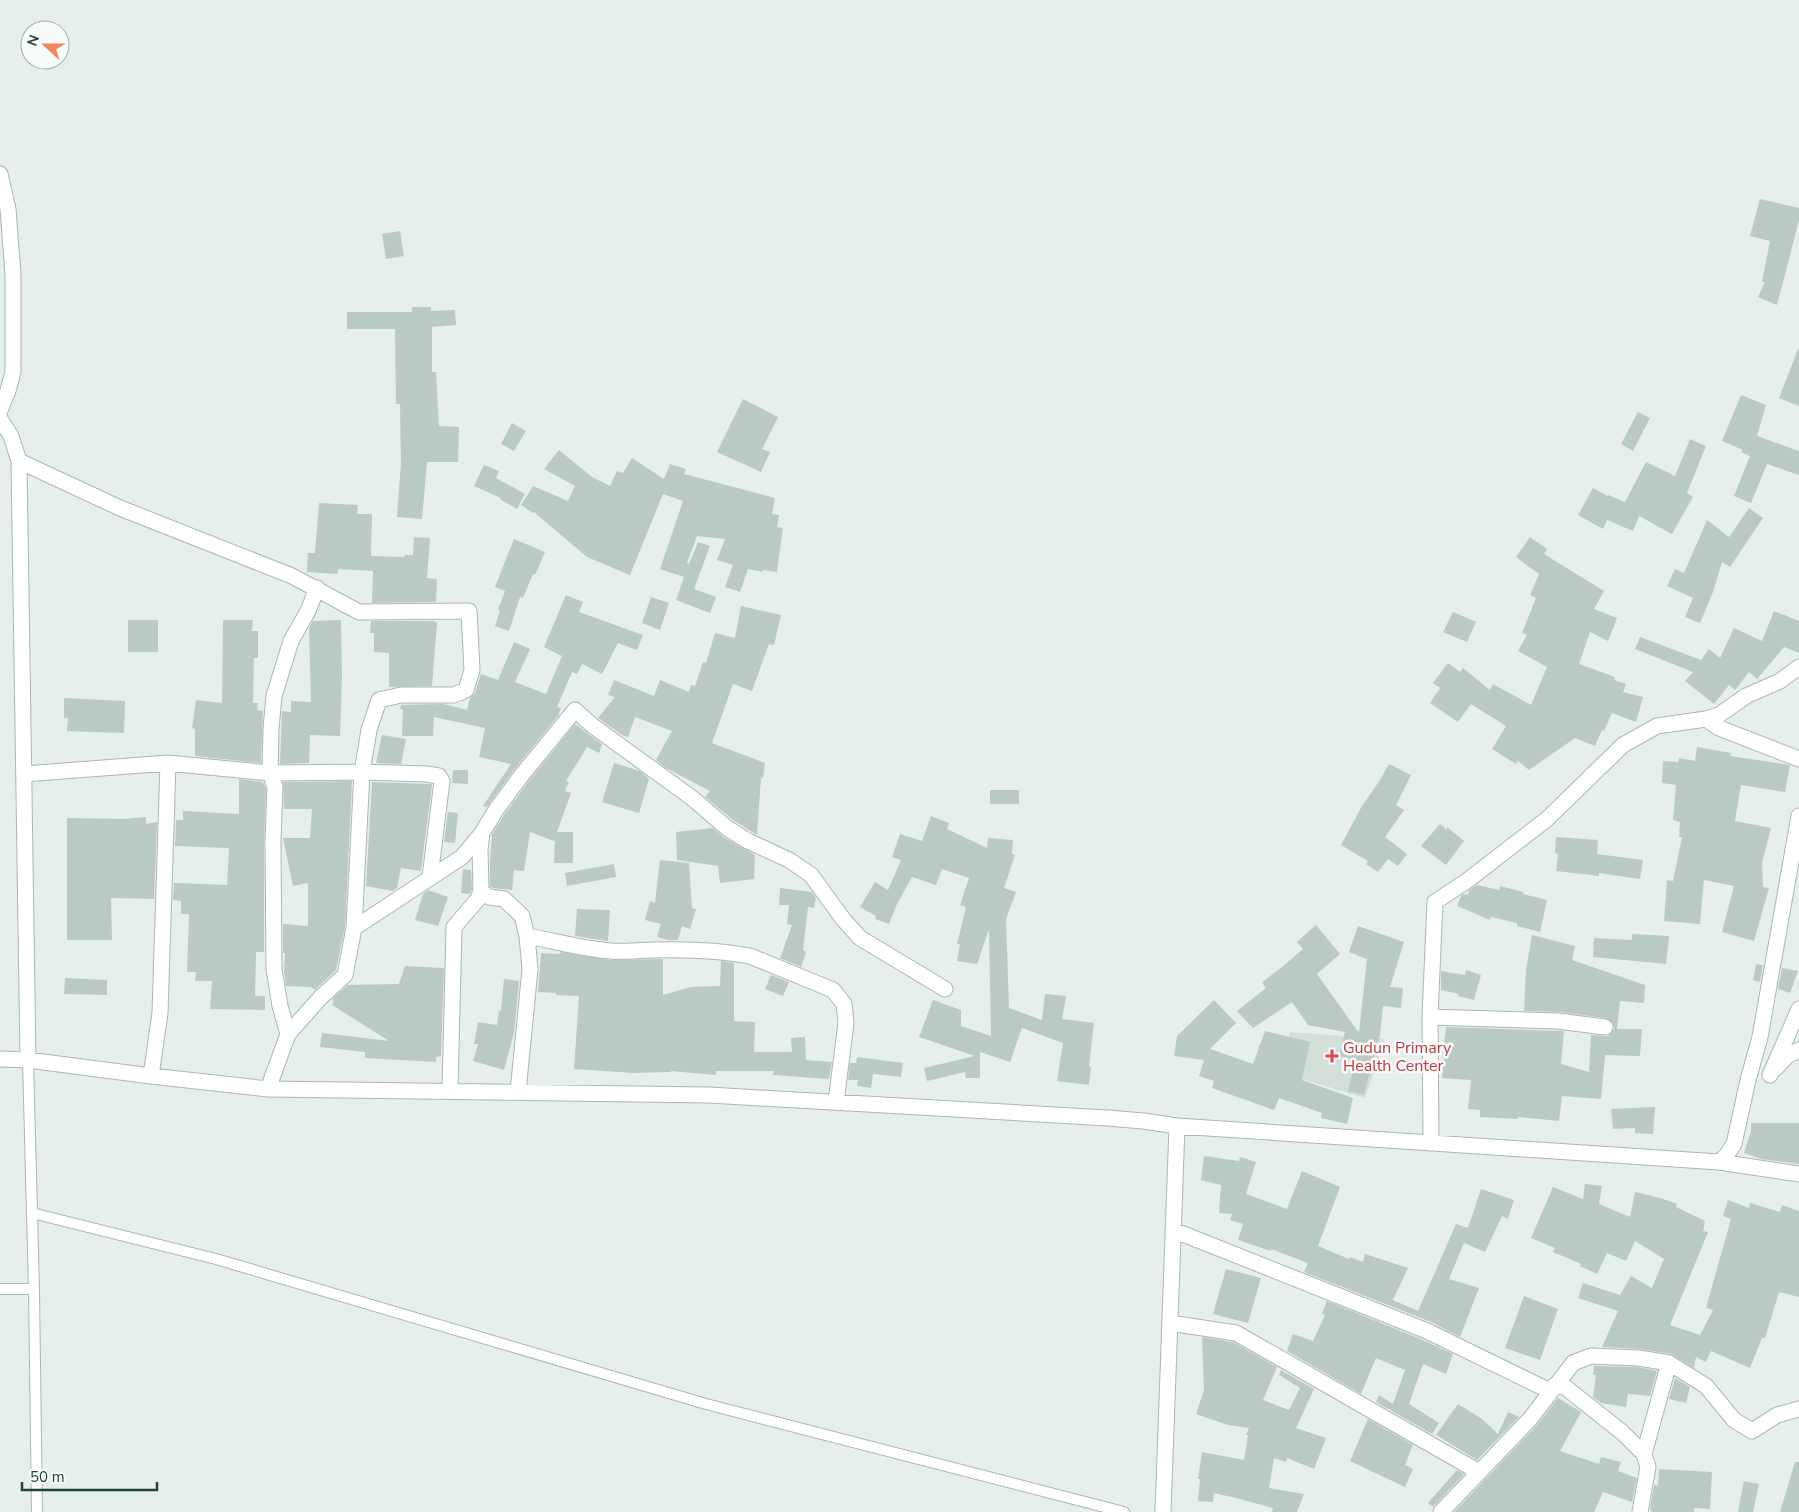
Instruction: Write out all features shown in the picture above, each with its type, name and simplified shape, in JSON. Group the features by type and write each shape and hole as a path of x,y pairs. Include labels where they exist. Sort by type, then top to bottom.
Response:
{"street":[{"path":"0,174 8,209 13,284 13,372 0,410"},
{"path":"0,419 11,436 19,461 28,1060"},
{"path":"19,461 120,508 283,572 317,588 359,612 469,611 472,670 466,690 454,695 402,695 379,700 369,730 362,772 354,928 345,975 321,997 288,1034 268,1089"},
{"path":"288,1034 280,1006 274,969 272,841 275,787 270,772 271,729 274,696 291,641 308,611 317,588"},
{"path":"1431,1142 1430,1017 1435,902 1468,880 1546,818 1623,745 1657,726 1706,719 1718,715 1746,696 1780,681 1799,668"},
{"path":"354,928 462,857 482,833 521,776 575,710 593,726 692,798 727,828 789,860 810,875 843,919 860,938 946,989"},
{"path":"1706,719 1719,728 1799,758"},
{"path":"24,774 168,763 270,772 362,772 439,776 442,782 430,877"},
{"path":"151,1076 160,1013 168,763"},
{"path":"1719,1162 1726,1156 1734,1144 1748,1080 1760,1037 1799,816"},
{"path":"450,1091 454,928 478,899 481,891 480,848 482,833"},
{"path":"481,891 488,897 504,899 522,916 527,936 530,969 518,1092"},
{"path":"527,936 612,951 722,951 750,956 833,990 844,1004 846,1023 836,1102"},
{"path":"1770,1075 1799,1009"},
{"path":"1430,1017 1558,1021 1605,1027"},
{"path":"1748,1080 1770,1075 1787,1056 1799,1050"},
{"path":"0,1059 28,1060 268,1089 709,1095 836,1102 1108,1118 1177,1126 1719,1162 1799,1174"},
{"path":"1163,1512 1177,1126"},
{"path":"1173,1230 1427,1331 1552,1388 1565,1387 1623,1433 1644,1454 1648,1467 1640,1512"},
{"path":"1170,1323 1236,1333 1479,1472"},
{"path":"1442,1512 1530,1419 1573,1362 1591,1356 1639,1358 1669,1363 1706,1386 1734,1420 1752,1431 1777,1415 1799,1409"},
{"path":"1644,1454 1669,1363"}],"lane":[{"path":"28,1060 37,1512"},
{"path":"32,1212 216,1258 706,1404 1124,1512"},
{"path":"0,1289 34,1289"}],"shaded area":[{"name":"Gudun Primary Health Center","path":"1290,1032 1385,1039 1365,1098 1282,1073"}],"building":[{"path":"1760,199 1799,208 1799,220 1777,305 1758,297 1765,282 1762,282 1770,241 1750,236"},
{"path":"400,231 404,256 386,259 382,234"},
{"path":"412,307 431,307 431,311 455,310 456,325 432,327 432,372 436,372 439,426 459,427 458,462 427,462 422,519 397,517 401,463 400,404 396,404 395,329 347,329 347,312 412,312"},
{"path":"1799,349 1799,406 1779,398"},
{"path":"1741,395 1766,405 1757,436 1799,451 1799,475 1767,464 1751,503 1734,496 1750,456 1741,452 1743,450 1722,441"},
{"path":"743,399 778,417 762,449 770,452 761,472 717,452"},
{"path":"1638,412 1650,418 1633,451 1621,444"},
{"path":"512,423 526,431 514,451 501,444"},
{"path":"1690,439 1706,446 1687,493 1693,497 1672,534 1639,516 1633,531 1607,520 1603,529 1578,515 1593,488 1625,502 1646,462 1675,476"},
{"path":"559,450 592,477 610,486 617,471 623,473 632,458 664,479 670,464 686,469 684,474 775,498 772,514 779,515 777,527 783,528 777,572 748,569 740,592 725,587 733,565 717,560 725,539 697,536 687,563 689,564 698,542 710,546 694,589 716,597 710,613 676,600 684,577 660,569 683,501 663,494 630,575 587,557 534,512 521,505 533,486 568,501 575,486 544,469"},
{"path":"484,465 499,471 496,478 525,494 517,509 501,498 474,486"},
{"path":"319,503 358,505 357,514 372,514 371,556 404,557 405,555 413,555 414,537 430,538 427,578 437,579 436,602 372,603 373,571 338,569 337,574 307,572 308,553 315,553"},
{"path":"1749,508 1763,518 1730,567 1722,562 1713,592 1700,623 1685,617 1693,598 1667,586 1675,569 1684,573 1707,520 1729,537"},
{"path":"1530,537 1547,549 1544,554 1604,591 1594,609 1617,618 1608,641 1590,632 1579,664 1615,677 1614,680 1626,684 1623,692 1643,697 1636,722 1612,713 1595,746 1575,738 1529,770 1518,761 1516,764 1492,749 1506,726 1471,704 1458,722 1430,703 1440,688 1433,683 1448,663 1460,672 1463,668 1490,690 1493,684 1531,705 1547,667 1518,651 1527,635 1522,633 1536,598 1530,595 1539,574 1516,557"},
{"path":"514,539 545,552 523,598 520,597 509,631 495,626 500,611 498,610 505,591 495,587"},
{"path":"566,595 583,602 579,612 643,635 637,650 618,643 602,674 582,664 577,674 572,672 557,707 561,708 558,716 487,807 483,806 511,764 479,757 485,728 434,717 433,736 402,736 403,710 400,709 401,705 443,704 467,710 470,698 475,693 481,674 498,680 514,642 530,649 515,682 546,694 562,656 544,647"},
{"path":"651,597 669,603 660,630 642,623"},
{"path":"741,606 781,615 774,645 769,644 752,691 733,684 712,743 765,763 763,778 761,778 757,835 733,820 705,797 710,791 666,768 656,760 672,731 635,717 628,737 622,735 598,718 615,697 608,695 614,680 654,696 660,680 689,692 691,685 695,686 703,662 706,663 715,633 735,638"},
{"path":"1774,611 1799,621 1799,653 1784,647 1757,679 1749,672 1735,690 1729,685 1714,704 1685,681 1693,672 1635,649 1640,637 1701,660 1709,649 1720,658 1734,628 1762,641"},
{"path":"1453,612 1476,622 1467,642 1443,632"},
{"path":"128,620 158,620 158,652 128,652"},
{"path":"223,620 253,620 252,631 258,631 258,658 254,658 253,703 258,703 257,710 263,711 261,763 195,756 195,729 192,728 196,700 222,703"},
{"path":"341,620 340,736 310,735 309,763 280,764 282,711 291,712 291,701 311,702 309,628 313,621"},
{"path":"371,621 437,622 432,686 389,687 389,653 374,652 374,633 370,633"},
{"path":"64,698 125,701 124,733 67,731 68,718 64,718"},
{"path":"575,724 602,744 599,753 587,747 566,781 569,782 565,791 571,793 557,832 573,832 573,863 554,863 555,838 554,841 530,832 524,871 514,870 512,890 493,888 490,886 492,834 528,782"},
{"path":"382,735 406,739 401,764 376,763"},
{"path":"1697,747 1731,753 1730,756 1790,765 1785,792 1741,785 1735,821 1771,828 1762,863 1763,887 1769,888 1754,941 1722,932 1734,886 1704,880 1700,924 1664,921 1667,880 1673,881 1682,837 1679,837 1680,822 1673,820 1676,785 1662,783 1663,761 1678,762 1679,758 1695,761"},
{"path":"614,763 640,771 649,779 639,813 602,802"},
{"path":"1389,764 1411,775 1396,805 1404,810 1385,837 1407,854 1398,866 1388,859 1378,872 1366,864 1368,861 1341,845 1362,806"},
{"path":"453,770 468,770 468,784 452,783"},
{"path":"239,779 263,782 266,788 264,952 256,952 255,996 265,996 265,1010 210,1009 212,981 195,981 196,972 187,972 189,914 181,914 181,901 173,900 174,883 227,885 229,848 175,846 176,820 183,820 183,811 239,814"},
{"path":"352,781 345,927 336,970 315,990 311,987 286,986 283,924 308,926 308,883 293,886 283,838 310,838 312,809 284,809 283,782"},
{"path":"372,782 432,784 421,871 401,868 397,888 393,891 366,886"},
{"path":"990,790 1019,790 1019,804 990,804"},
{"path":"448,812 458,813 455,843 444,842"},
{"path":"931,816 949,823 947,829 987,848 988,838 1013,840 1012,854 1015,855 1004,888 1016,892 1006,919 1009,1008 1042,1020 1045,994 1066,996 1062,1019 1094,1023 1089,1066 1091,1067 1089,1085 1057,1081 1063,1043 1022,1028 1010,1062 980,1052 980,1078 966,1078 965,1072 927,1081 924,1068 975,1056 919,1037 933,1000 961,1010 961,1026 991,1036 989,929 977,964 957,961 960,944 957,944 966,907 960,905 969,878 942,869 936,885 912,877 897,904 889,924 875,919 876,916 860,907 875,882 888,890 901,860 892,857 900,834 922,841"},
{"path":"146,817 146,824 157,822 154,899 111,898 112,940 67,940 67,818 123,819"},
{"path":"1440,824 1447,830 1447,827 1464,841 1446,865 1421,846"},
{"path":"713,828 722,836 755,855 754,879 720,883 718,866 677,860 676,832"},
{"path":"1556,837 1598,840 1597,854 1643,860 1640,879 1599,873 1599,876 1556,871 1558,854 1555,853"},
{"path":"660,860 689,863 692,908 696,909 690,929 682,926 678,940 657,937 661,924 645,920 650,901 655,903"},
{"path":"614,864 616,877 567,886 565,873"},
{"path":"463,869 471,870 472,889 470,894 461,893"},
{"path":"1477,885 1499,890 1500,886 1547,900 1540,932 1517,926 1517,923 1491,917 1490,920 1457,906 1461,896 1464,894 1468,895 1469,890"},
{"path":"780,888 812,892 816,898 814,908 808,907 803,950 806,952 801,967 780,958 792,925 787,924 789,905 779,905"},
{"path":"428,890 448,897 438,926 415,920 423,894"},
{"path":"577,909 610,910 608,941 575,936"},
{"path":"1316,925 1340,954 1317,974 1359,1033 1367,959 1349,952 1358,926 1404,942 1390,987 1403,988 1401,1008 1383,1006 1380,1035 1364,1095 1348,1091 1355,1060 1339,1056 1345,1032 1308,1025 1292,1002 1253,1028 1237,1011 1266,988 1262,982 1303,949 1297,942"},
{"path":"1632,934 1669,936 1666,964 1593,957 1594,938 1632,940"},
{"path":"1532,935 1575,946 1572,960 1645,985 1644,1003 1620,1001 1617,1029 1642,1029 1640,1056 1605,1055 1601,1099 1562,1096 1559,1121 1518,1117 1518,1119 1480,1117 1480,1110 1468,1109 1471,1080 1442,1078 1444,1058 1442,1058 1446,1027 1564,1031 1561,1064 1589,1072 1591,1035 1608,1036 1614,1029 1613,1023 1606,1018 1559,1012 1524,1011 1526,970"},
{"path":"560,952 610,960 663,959 663,995 691,987 720,986 721,961 734,963 734,1021 755,1022 754,1052 792,1052 791,1038 805,1037 806,1060 832,1062 829,1079 773,1075 774,1071 716,1071 716,1075 671,1071 634,1073 574,1069 579,996 538,992 541,953 560,954"},
{"path":"1756,964 1763,965 1760,982 1753,980"},
{"path":"405,966 444,968 441,1056 436,1057 436,1062 365,1058 365,1052 320,1047 322,1033 389,1041 332,1005 334,1001 332,999 348,985 399,984"},
{"path":"1782,968 1798,971 1790,993 1778,989"},
{"path":"1466,970 1481,975 1474,1000 1441,990 1441,971 1465,975"},
{"path":"771,975 789,982 783,996 765,989"},
{"path":"65,978 107,980 107,995 64,994"},
{"path":"504,979 519,981 514,1033 504,1070 473,1061 478,1044 474,1044 478,1022 497,1025 499,1010 501,1011"},
{"path":"1214,1000 1236,1023 1210,1049 1253,1064 1265,1031 1310,1042 1302,1080 1353,1098 1347,1124 1321,1118 1322,1113 1279,1098 1274,1110 1212,1088 1214,1081 1199,1076 1204,1060 1174,1056 1177,1036"},
{"path":"857,1057 903,1063 901,1077 873,1074 871,1088 857,1086 858,1080 848,1080 850,1063 856,1063"},
{"path":"1655,1107 1653,1134 1635,1133 1635,1128 1613,1129 1611,1109"},
{"path":"1751,1123 1799,1123 1799,1164 1762,1159 1744,1153 1751,1131"},
{"path":"1204,1156 1239,1161 1240,1157 1256,1162 1246,1194 1287,1209 1302,1171 1340,1187 1318,1246 1349,1259 1350,1257 1363,1262 1365,1254 1408,1268 1393,1300 1418,1311 1456,1224 1468,1228 1481,1189 1514,1200 1508,1219 1502,1216 1485,1252 1464,1243 1449,1279 1479,1288 1460,1337 1431,1322 1304,1272 1308,1263 1271,1249 1271,1251 1238,1240 1243,1224 1230,1220 1232,1214 1219,1213 1221,1185 1201,1180"},
{"path":"1585,1184 1602,1186 1599,1204 1630,1217 1635,1192 1677,1204 1676,1207 1705,1221 1703,1231 1708,1232 1670,1325 1700,1335 1713,1310 1706,1308 1731,1219 1723,1216 1728,1200 1749,1208 1750,1203 1780,1212 1782,1205 1799,1211 1799,1297 1779,1292 1765,1338 1762,1338 1750,1368 1711,1351 1706,1362 1696,1357 1694,1368 1671,1354 1640,1349 1602,1347 1618,1311 1578,1298 1583,1283 1620,1295 1631,1276 1652,1288 1664,1259 1635,1241 1626,1261 1607,1253 1597,1274 1580,1266 1581,1264 1553,1252 1555,1248 1531,1238 1553,1187 1583,1199"},
{"path":"1226,1269 1261,1278 1248,1323 1213,1314"},
{"path":"1524,1296 1558,1309 1540,1360 1505,1348"},
{"path":"1327,1301 1453,1354 1446,1374 1423,1364 1409,1404 1439,1423 1432,1434 1376,1402 1379,1395 1393,1404 1405,1370 1376,1358 1361,1394 1287,1351 1293,1334 1313,1341 1325,1315 1322,1314"},
{"path":"1202,1337 1233,1342 1277,1367 1263,1400 1289,1410 1300,1388 1279,1375 1281,1370 1314,1389 1296,1428 1326,1438 1314,1469 1287,1458 1286,1462 1274,1458 1269,1488 1304,1494 1297,1512 1272,1512 1273,1508 1214,1493 1213,1502 1198,1501 1200,1479 1198,1479 1202,1452 1244,1460 1248,1435 1246,1435 1249,1428 1228,1425 1196,1414 1204,1390"},
{"path":"1594,1366 1638,1367 1657,1371 1650,1396 1628,1394 1626,1407 1601,1403 1593,1397 1596,1375 1593,1375"},
{"path":"1675,1378 1690,1387 1686,1403 1669,1399"},
{"path":"1558,1398 1581,1412 1560,1451 1599,1464 1601,1457 1621,1462 1618,1471 1637,1478 1632,1502 1603,1492 1594,1512 1454,1512 1537,1425"},
{"path":"1458,1404 1482,1419 1498,1434 1508,1412 1519,1417 1477,1460 1436,1435"},
{"path":"1368,1419 1413,1445 1405,1465 1413,1469 1405,1487 1350,1461"},
{"path":"1795,1462 1799,1462 1799,1512 1780,1512"},
{"path":"1659,1469 1712,1472 1710,1509 1694,1508 1694,1512 1652,1512 1650,1509 1654,1485 1658,1486"},
{"path":"1457,1470 1464,1474 1433,1507 1428,1503"},
{"path":"1744,1481 1759,1484 1753,1512 1738,1512"}],"place":[{"name":"Gudun Primary Health Center","path":"1332,1056"}]}
